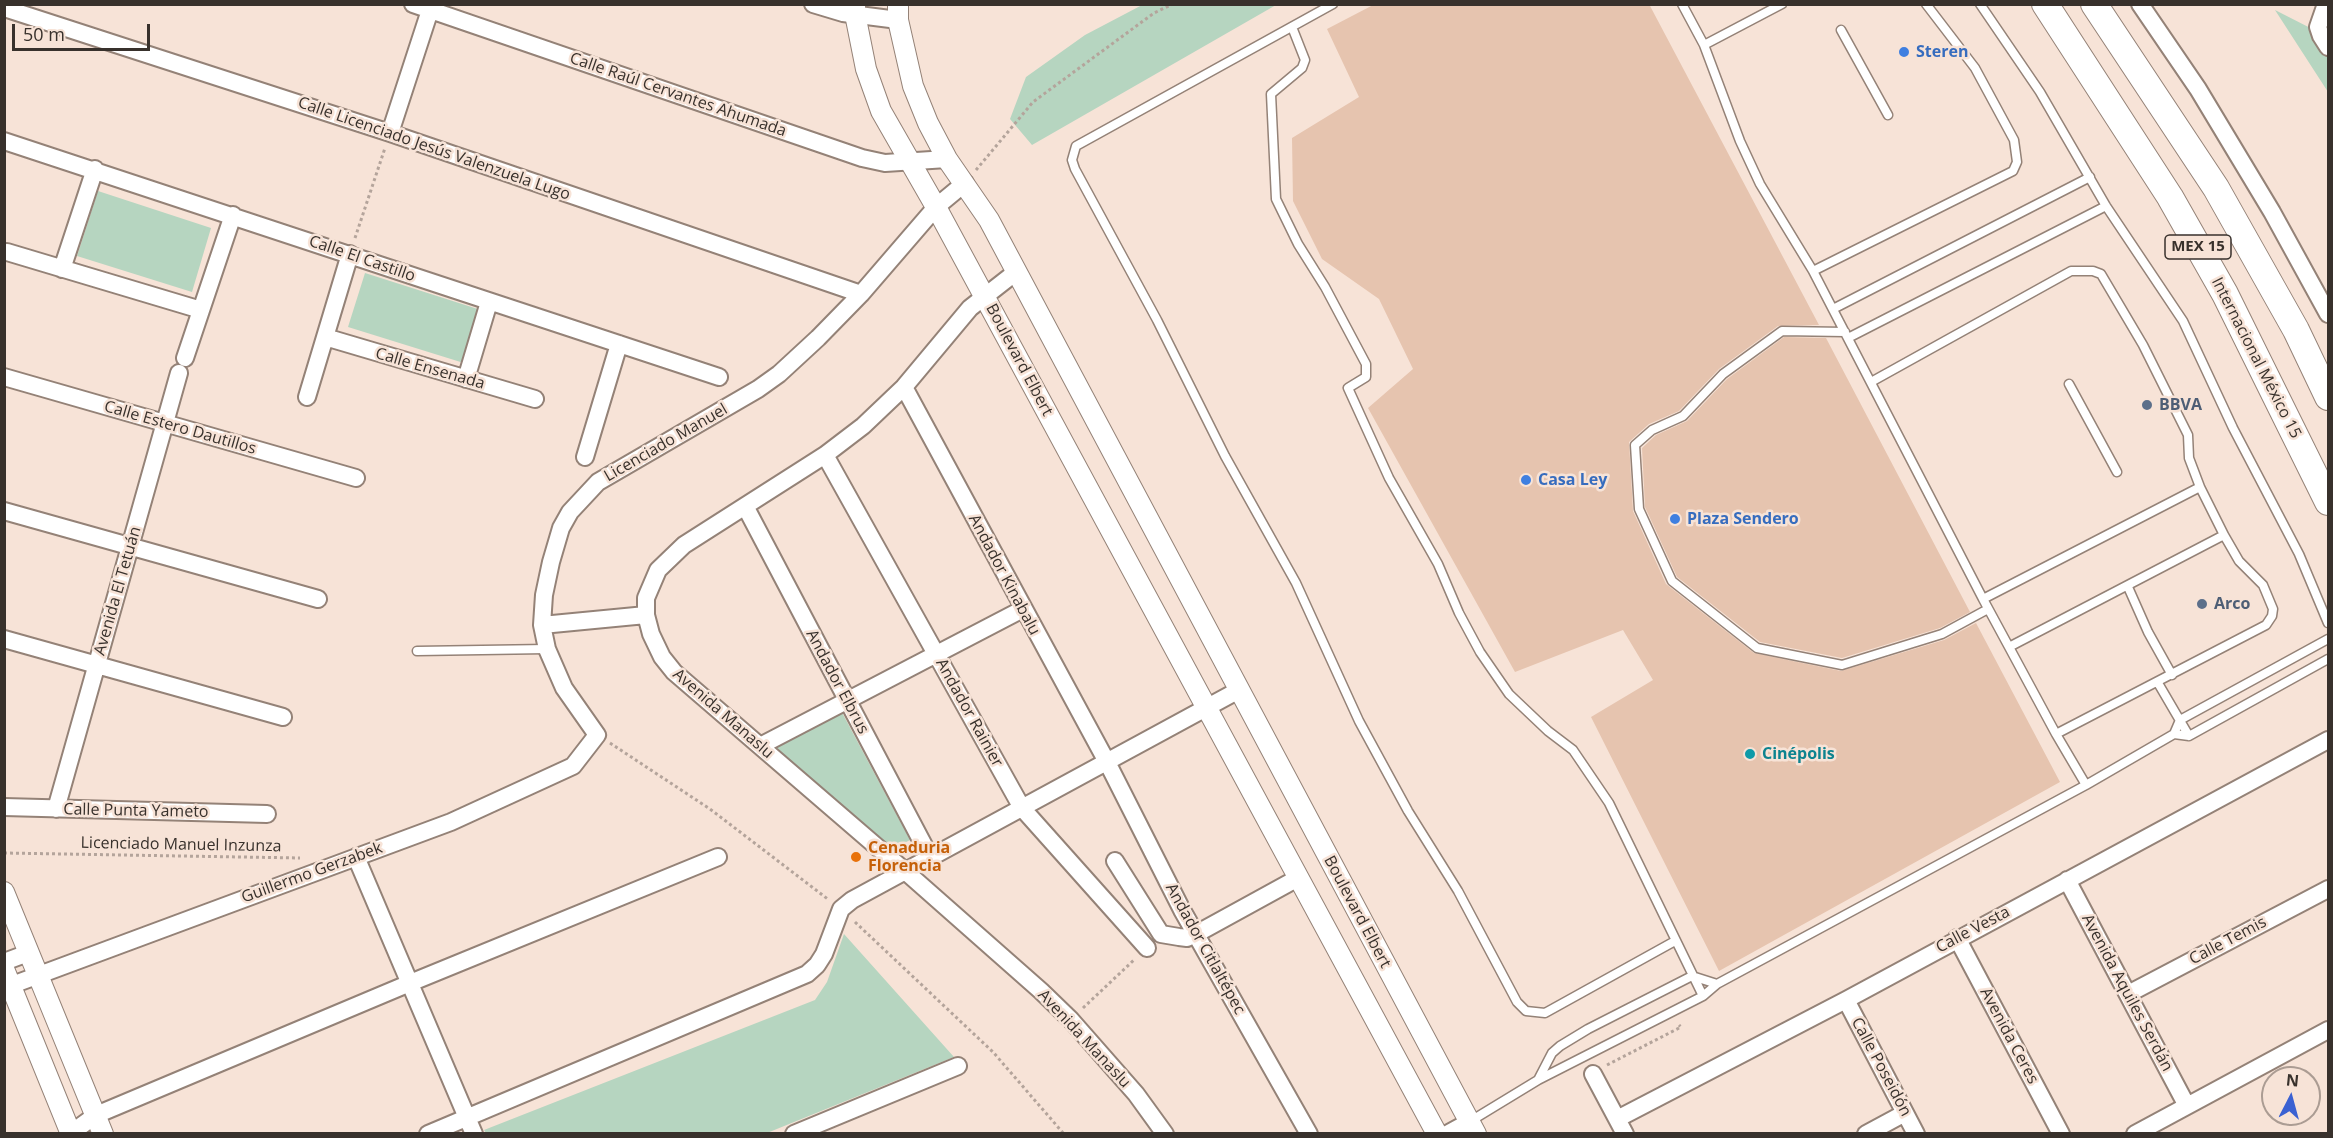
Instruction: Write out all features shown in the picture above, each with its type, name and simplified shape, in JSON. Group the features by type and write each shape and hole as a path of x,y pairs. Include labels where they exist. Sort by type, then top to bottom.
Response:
{"main road":[{"name":"Internacional México 15","path":"2045,4 2170,197 2225,294 2328,502"},
{"name":"MEX 15","path":"2094,4 2216,188 2296,330 2328,397"}],"street":[{"name":"Calle Raúl Cervantes Ahumada","path":"413,4 431,7 862,158 885,163 947,159"},
{"path":"813,4 898,12"},
{"path":"2140,4 2198,88 2272,212 2328,314"},
{"path":"2326,4 2318,27 2328,47"},
{"path":"390,133 431,7"},
{"name":"Calle Licenciado Jesús Valenzuela Lugo","path":"4,8 390,133 861,294"},
{"name":"Boulevard Elbert","path":"855,9 872,91 1437,1134"},
{"name":"Boulevard Elbert","path":"898,12 914,86 928,123 947,159 989,220 1472,1128"},
{"name":"Calle El Castillo","path":"4,141 233,215 719,378"},
{"path":"62,269 95,170"},
{"name":"Licenciado Manuel","path":"597,735 564,688 547,649 542,625 544,595 558,539 566,520 582,497 598,482 758,389 779,374 861,294 936,207 965,183"},
{"name":"Avenida El Tetuán","path":"56,809 165,423 233,215"},
{"path":"7,252 201,310"},
{"path":"307,397 350,254"},
{"name":"Avenida Manaslu","path":"1016,272 970,308 904,387 863,426 825,455 684,545 658,570 646,598 646,615 651,634 662,657 674,672 905,871 1071,1020 1136,1094 1165,1134"},
{"path":"466,379 489,302"},
{"name":"Calle Ensenada","path":"325,337 535,399"},
{"path":"585,457 619,344"},
{"name":"Calle Estero Dautillos","path":"4,377 356,478"},
{"name":"Andador Kinabalu","path":"904,387 1107,762"},
{"name":"Andador Rainier","path":"825,455 1022,807 1147,948"},
{"name":"Andador Elbrus","path":"745,506 930,857"},
{"path":"4,511 318,599"},
{"path":"760,746 1023,609"},
{"path":"542,625 646,615"},
{"path":"4,639 283,717"},
{"path":"428,1134 807,974 824,954 841,909 852,900 1239,690"},
{"name":"Guillermo Gerzabek","path":"7,981 38,975 451,822 570,768 597,735"},
{"name":"Calle Vesta","path":"1621,1126 1957,938 2328,740"},
{"name":"Andador Citlaltépec","path":"1107,762 1196,934 1309,1134"},
{"name":"Calle Punta Yameto","path":"4,807 267,814"},
{"path":"356,856 474,1134"},
{"path":"7,981 70,1133 96,1115 718,857"},
{"path":"1115,861 1161,934 1187,938 1299,878"},
{"name":"Avenida Aquiles Serdán","path":"2067,880 2187,1106"},
{"name":"Calle Temis","path":"2128,994 2328,889"},
{"path":"4,892 103,1134"},
{"name":"Avenida Ceres","path":"1957,938 2061,1134"},
{"path":"4,962 28,953"},
{"name":"Calle Poseidón","path":"1846,1000 1916,1134"},
{"path":"2135,1134 2328,1030"},
{"path":"794,1134 820,1129 958,1066"},
{"path":"1593,1074 1621,1126"},
{"path":"1866,1134 1905,1113"},
{"path":"1447,1134 1472,1128"}],"lane":[{"path":"1334,4 1076,146 1072,160 1075,169 1157,320 1225,456 1296,583 1359,721 1408,811 1458,891 1517,1002 1526,1011 1545,1013 1675,940"},
{"path":"1704,45 1782,4"},
{"path":"1813,271 2013,171 2018,162 2014,140 1975,68 1926,4"},
{"path":"1980,4 2040,92 2106,206 2183,321 2233,428 2299,554 2328,623"},
{"path":"1685,6 1704,45 1740,141 1760,184 1813,271 1988,609 2056,735 2086,784"},
{"path":"1292,27 1305,60 1302,68 1271,94 1276,199 1298,244 1366,364 1366,377 1348,388 1389,478 1438,564 1480,652 1509,694 1548,731 1573,750 1582,763 1614,813 1703,996"},
{"path":"1841,30 1888,115"},
{"path":"1833,309 2090,177"},
{"path":"1988,609 1942,634 1842,665 1757,648 1672,581 1639,509 1635,445 1652,430 1683,416 1723,374 1782,331 1847,335 2106,206"},
{"path":"1871,382 2071,271 2092,270 2101,274 2148,355 2188,435 2190,458 2200,487 2239,561 2263,585 2270,600 2272,616 2266,625 2056,735"},
{"path":"2069,384 2117,472"},
{"path":"1983,599 2200,487"},
{"path":"2009,647 2224,535"},
{"path":"2128,586 2148,632 2172,675"},
{"path":"1472,1128 1538,1080 1703,996 1717,984 2086,784 2174,734 2180,720 2328,639"},
{"path":"417,651 547,649"},
{"path":"2174,734 2189,736 2328,659"},
{"path":"2158,683 2189,736"},
{"path":"1538,1080 1546,1062 1560,1046 1692,976 1717,984"}],"path":[{"path":"965,183 1034,102 1154,13 1173,4"},
{"path":"350,254 390,133"},
{"path":"597,735 710,809 841,909 993,1052 1064,1134"},
{"name":"Licenciado Manuel Inzunza","path":"4,853 310,858"},
{"path":"1071,1020 1147,948"},
{"path":"1593,1074 1592,1072 1681,1027 1679,1025"}],"green space":[{"path":"1144,4 1276,5 1032,145 1010,119 1026,77 1085,35"},
{"path":"2275,10 2328,37 2328,92"},
{"path":"98,191 211,228 192,292 77,256"},
{"path":"365,273 484,311 467,364 348,327"},
{"path":"838,705 910,840 891,850 768,741"},
{"path":"844,934 954,1057 767,1133 486,1133 484,1130 815,1000 827,982"}],"building":[{"name":"Plaza Sendero","path":"1375,4 1649,4 1819,325 1778,326 1719,369 1679,411 1649,424 1629,442 1633,511 1666,584 1754,653 1841,671 1944,640 1976,623 2060,782 1719,971 1591,717 1653,680 1623,630 1515,672 1368,408 1413,369 1379,299 1322,259 1293,201 1292,138 1359,97 1327,29"},
{"path":"1784,337 1826,338 1970,612 1940,628 1842,658 1760,642 1677,577 1645,507 1642,448 1656,435 1687,421 1727,379"}],"place":[{"name":"Steren","path":"1904,52"},
{"name":"BBVA","path":"2147,405"},
{"name":"Casa Ley","path":"1526,480"},
{"name":"Plaza Sendero","path":"1675,519"},
{"name":"Arco","path":"2202,604"},
{"name":"Cinépolis","path":"1750,754"},
{"name":"Cenaduria Florencia","path":"856,857"}]}
